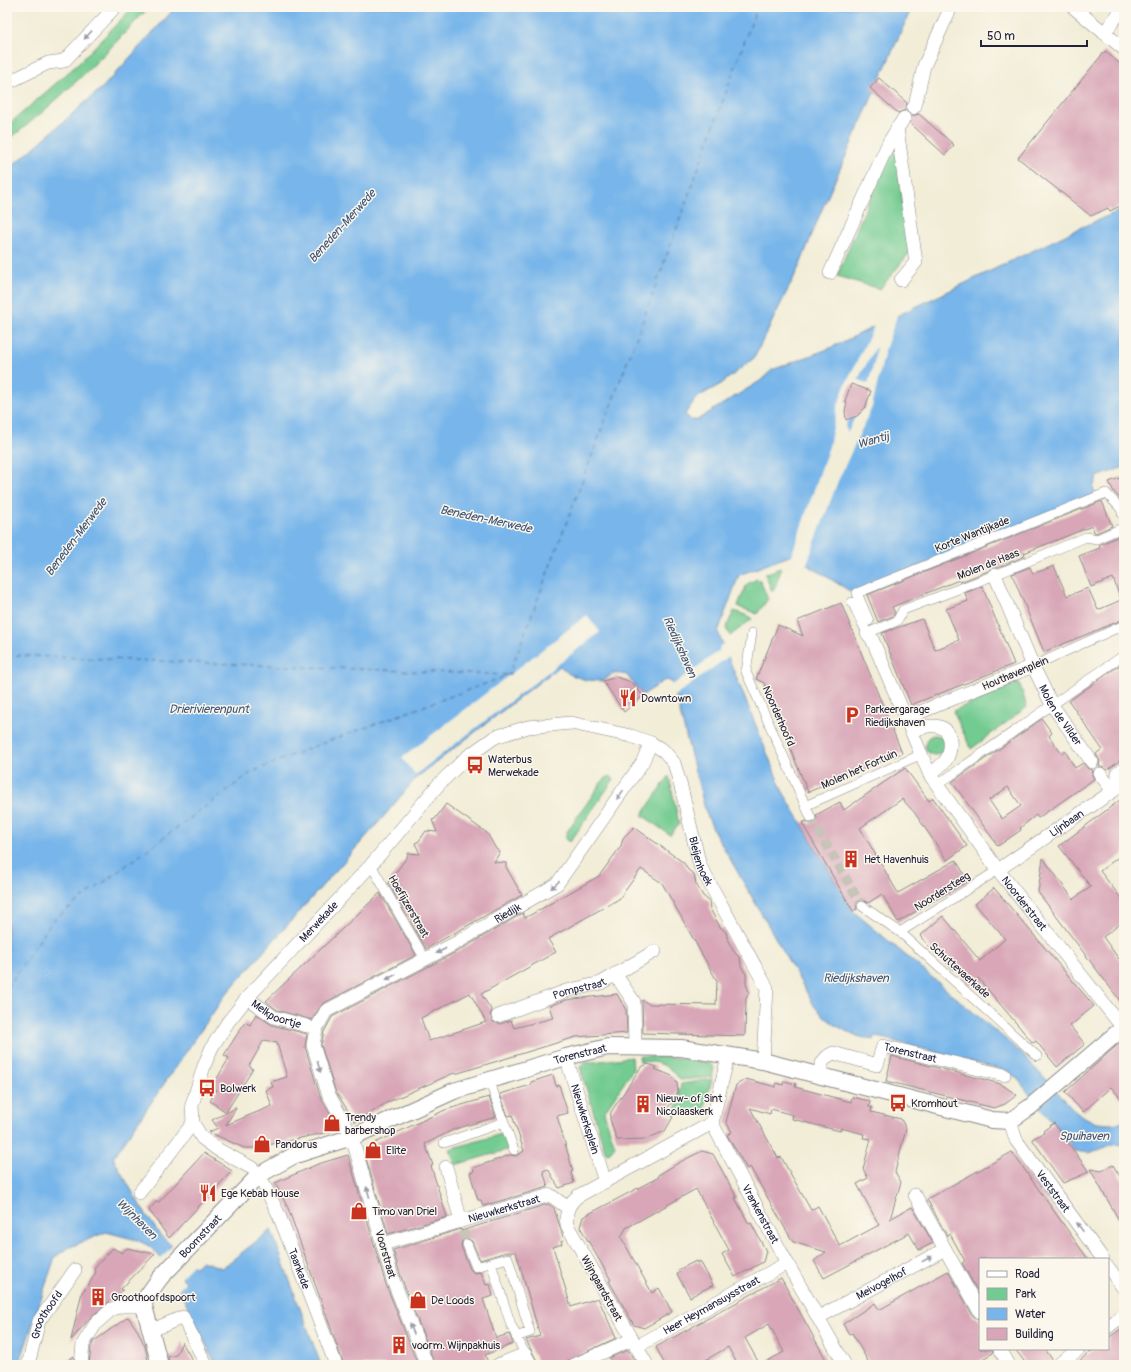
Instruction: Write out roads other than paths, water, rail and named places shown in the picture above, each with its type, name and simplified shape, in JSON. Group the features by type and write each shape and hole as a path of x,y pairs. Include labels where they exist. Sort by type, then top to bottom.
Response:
{"street":[{"path":"7,83 48,63 64,61 115,7"},
{"path":"830,273 889,142 915,106 924,66 951,7"},
{"path":"1072,7 1124,49"},
{"path":"1104,33 1124,7"},
{"path":"900,280 916,262 905,118"},
{"name":"Korte Wantijkade","path":"865,628 869,621 857,593 1106,493 1124,511"},
{"name":"Molen de Haas","path":"865,628 897,621 903,610 995,575 1086,537 1097,539 1124,527"},
{"name":"Molen de Vilder","path":"995,575 1033,666 1052,705 1092,762"},
{"name":"Noorderstraat","path":"852,602 872,639 933,780 998,870 1124,1028"},
{"name":"Houthavenplein","path":"906,718 1033,666 1124,625"},
{"name":"Noorderhoofd","path":"752,634 746,672 805,806"},
{"path":"933,780 1052,705 1124,655"},
{"name":"Bleijenhoek","path":"571,723 631,736 651,743 664,750 674,763 682,786 700,866 767,988 763,1061"},
{"name":"Merwekade","path":"193,1123 192,1105 204,1066 212,1047 228,1022 247,998 371,865 439,784 480,746 495,737 528,727 571,723"},
{"path":"912,731 919,728 940,726 946,731 950,740 951,749 933,780"},
{"name":"Riedijk","path":"311,1028 326,1011 425,959 532,900 557,884 642,763 651,743"},
{"name":"Molen het Fortuin","path":"805,806 922,754"},
{"path":"1100,774 1113,791 1117,787 1118,773 1124,769"},
{"name":"Lijnbaan","path":"998,870 1113,791"},
{"path":"805,806 811,818"},
{"name":"Hoefijzerstraat","path":"371,865 425,959"},
{"name":"Noordersteeg","path":"900,932 998,870"},
{"name":"Schuttevaerkade","path":"862,906 900,932 1037,1056"},
{"name":"Pompstraat","path":"498,1016 566,991 601,983 655,951"},
{"path":"615,974 634,1002 635,1046"},
{"name":"Melkpoortje","path":"247,998 274,1017 311,1028"},
{"name":"Voorstraat","path":"311,1028 313,1045 328,1093 352,1138 393,1280 427,1365"},
{"path":"1010,1121 1030,1107 1124,1028"},
{"name":"Torenstraat","path":"352,1138 454,1091 566,1057 608,1047 635,1046 681,1048 763,1061 819,1074 992,1120 1010,1121"},
{"name":"Torenstraat","path":"819,1074 821,1065 826,1056 833,1053 877,1065 883,1046 1004,1075"},
{"path":"568,1208 578,1196 712,1123 728,1056"},
{"name":"Nieuwkerksplein","path":"566,1057 605,1182"},
{"path":"489,1080 514,1150"},
{"name":"Veststraat","path":"1010,1121 1016,1140 1102,1258"},
{"path":"444,1143 504,1122"},
{"path":"139,1193 193,1123 202,1138 217,1149 252,1168 259,1175"},
{"name":"Vrankenstraat","path":"712,1123 787,1263 845,1365"},
{"name":"Boomstraat","path":"144,1306 145,1299 151,1289 259,1175 293,1156 352,1138"},
{"name":"Nieuwkerkstraat","path":"446,1167 462,1226"},
{"name":"Taankade","path":"259,1175 276,1208 336,1365"},
{"name":"Nieuwkerkstraat","path":"383,1244 462,1226 550,1195 568,1208"},
{"path":"916,1195 979,1310"},
{"name":"Wijngaardstraat","path":"568,1208 567,1225 647,1365"},
{"path":"467,1244 476,1267 508,1258 530,1332 516,1337"},
{"name":"Meivogelhof","path":"819,1317 945,1249"},
{"path":"491,1263 516,1337 528,1360 498,1365"},
{"name":"Heer Heymansuysstraat","path":"574,1365 634,1343 787,1263"},
{"path":"1109,1267 1124,1289"},
{"name":"Groothoofd","path":"28,1365 39,1321 75,1270"},
{"path":"81,1365 83,1344 96,1323 112,1309 121,1306 144,1306 160,1365"},
{"path":"1109,1326 1124,1314"},
{"path":"150,1331 182,1317 206,1365"},
{"path":"1001,1350 1009,1365"},
{"path":"1058,1365 1078,1350"}],"water":[{"path":"176,7 912,7 820,214 800,265 754,358 721,384 696,398 685,414 691,420 697,420 760,381 772,370 828,349 1082,227 1124,209 1124,467 1097,477 1093,488 1096,494 853,593 792,555 739,575 718,632 782,790 853,911 1017,1049 1077,1113 1096,1123 1111,1124 1124,1122 1124,1145 1113,1144 1089,1153 1075,1151 1017,1078 1007,1071 874,1036 873,1040 856,1036 827,1019 815,1007 714,831 706,813 672,682 667,680 663,681 643,695 627,675 614,673 602,681 586,680 569,674 560,666 416,778 380,821 226,994 113,1158 141,1207 160,1235 195,1267 202,1261 222,1268 271,1230 321,1365 216,1365 179,1289 186,1282 149,1246 137,1240 106,1232 68,1248 55,1257 19,1365 7,1365 7,169 22,158 103,87"}],"tunnel":[{"path":"811,818 862,906"},
{"path":"463,1231 467,1244"}],"place":[{"name":"Downtown","path":"628,698"},
{"name":"Parkeergarage Riedijkshaven","path":"852,715"},
{"name":"Waterbus Merwekade","path":"475,765"},
{"name":"Het Havenhuis","path":"851,859"},
{"name":"Bolwerk","path":"207,1088"},
{"name":"Kromhout","path":"898,1103"},
{"name":"Nieuw- of Sint Nicolaaskerk","path":"643,1104"},
{"name":"Trendy barbershop","path":"332,1123"},
{"name":"Pandorus","path":"262,1144"},
{"name":"Elite","path":"373,1150"},
{"name":"Ege Kebab House","path":"208,1193"},
{"name":"Timo van Driel","path":"359,1211"},
{"name":"Groothoofdspoort","path":"98,1297"},
{"name":"De Loods","path":"418,1300"},
{"name":"voorm. Wijnpakhuis","path":"399,1345"}],"water label":[{"name":"Beneden-Merwede","path":"342,226"},
{"name":"Wantij","path":"873,440"},
{"name":"Beneden-Merwede","path":"486,519"},
{"name":"Beneden-Merwede","path":"76,537"},
{"name":"Riedijkshaven","path":"680,647"},
{"name":"Drierivierenpunt","path":"209,709"},
{"name":"Riedijkshaven","path":"856,978"},
{"name":"Spuihaven","path":"1084,1136"},
{"name":"Wijnhaven","path":"137,1219"}]}
